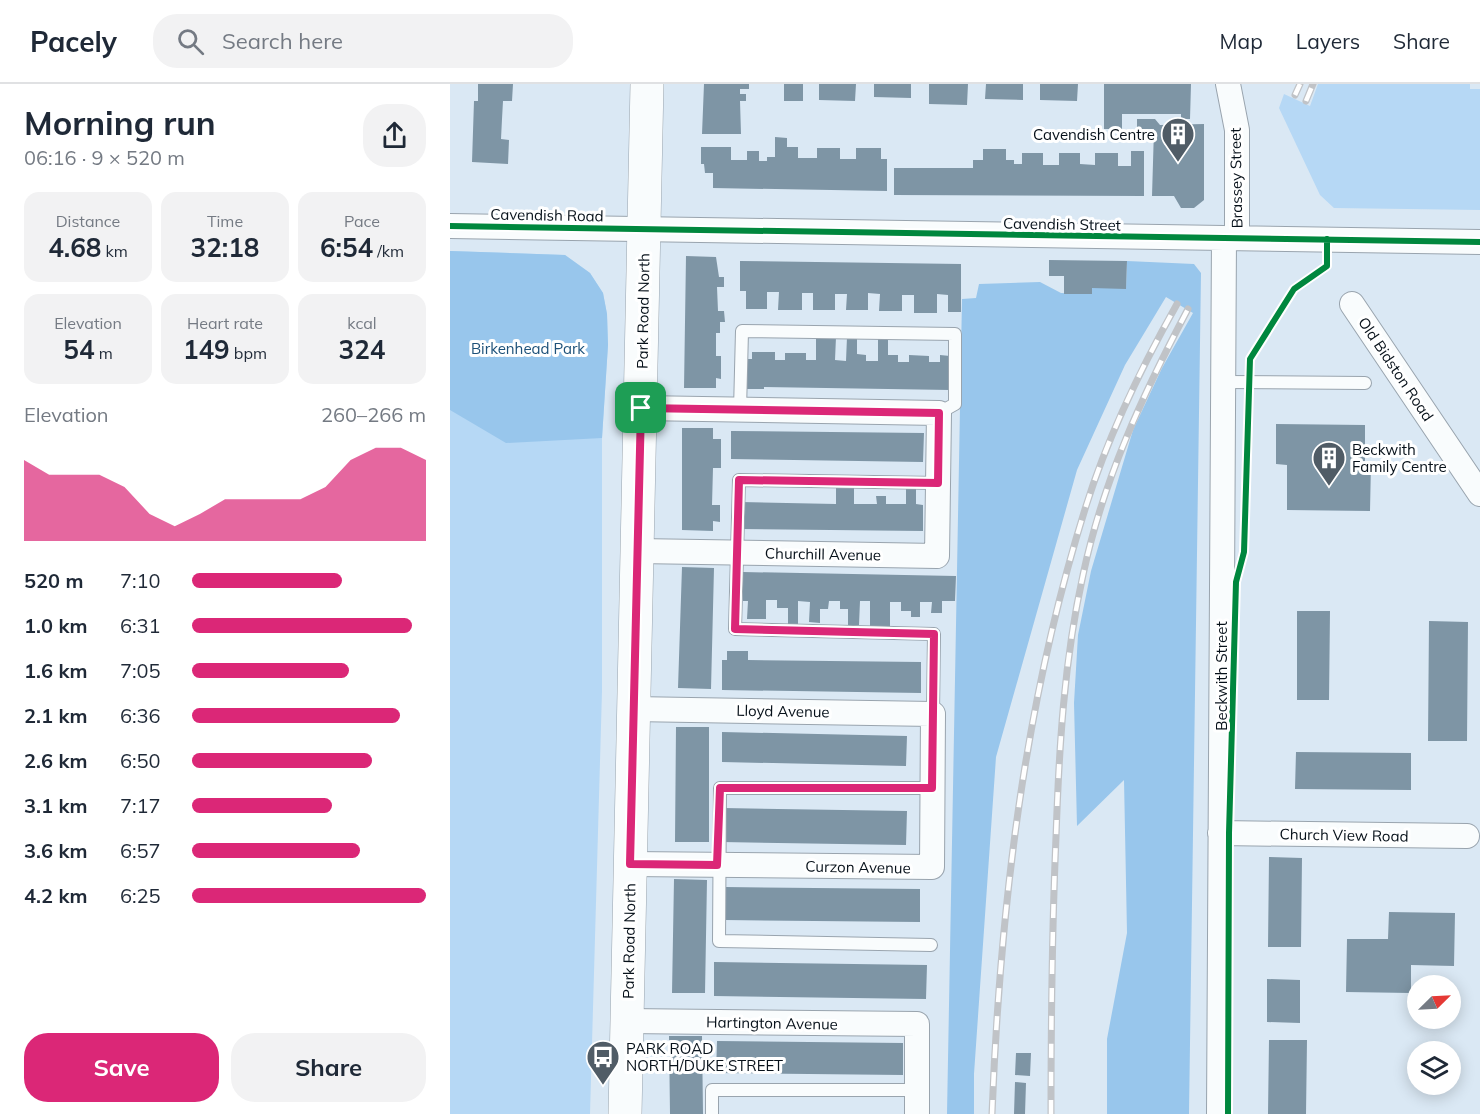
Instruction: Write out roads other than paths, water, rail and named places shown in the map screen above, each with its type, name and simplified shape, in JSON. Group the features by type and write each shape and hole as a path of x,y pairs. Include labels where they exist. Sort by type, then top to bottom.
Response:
{"main road":[{"name":"Park Road North","path":"625,1114 647,84"}],"street":[{"name":"Brassey Street","path":"1228,84 1237,130 1230,238"},
{"name":"Cavendish Road","path":"450,226 644,229"},
{"name":"Cavendish Street","path":"644,229 1480,242"},
{"name":"Beckwith Street","path":"1219,1114 1223,382 1230,238"},
{"name":"Old Bidston Road","path":"1352,304 1480,494"},
{"path":"641,408 939,413 938,483"},
{"name":"Churchill Avenue","path":"637,551 937,556 938,483"},
{"name":"Lloyd Avenue","path":"633,709 933,714"},
{"name":"Curzon Avenue","path":"630,864 932,867 933,714"},
{"name":"Church View Road","path":"1220,833 1467,836"},
{"name":"Hartington Avenue","path":"627,1021 917,1024 917,1090"},
{"path":"917,1090 917,1114"}],"lane":[{"path":"740,410 742,330 955,334 955,404 939,413"},
{"path":"1223,382 1365,383"},
{"path":"933,714 934,634 735,629 736,552 739,480 938,483"},
{"path":"931,945 718,941 717,865 720,788 932,788"},
{"path":"712,1114 712,1090 917,1090"}],"railway":[{"path":"1295,95 1300,84"},
{"path":"1306,101 1313,84"},
{"path":"992,1114 1001,960 1009,883 1031,731 1046,655 1064,580 1104,454 1126,403 1177,304"},
{"path":"1051,1114 1053,941 1059,771 1071,640 1091,540 1113,472 1140,405 1188,309"}],"place":[{"name":"Cavendish Centre","path":"1178,163"},
{"name":"Beckwith Family Centre","path":"1329,487"},
{"name":"PARK ROAD NORTH/DUKE STREET","path":"603,1086"}],"park label":[{"name":"Birkenhead Park","path":"528,348"}]}
